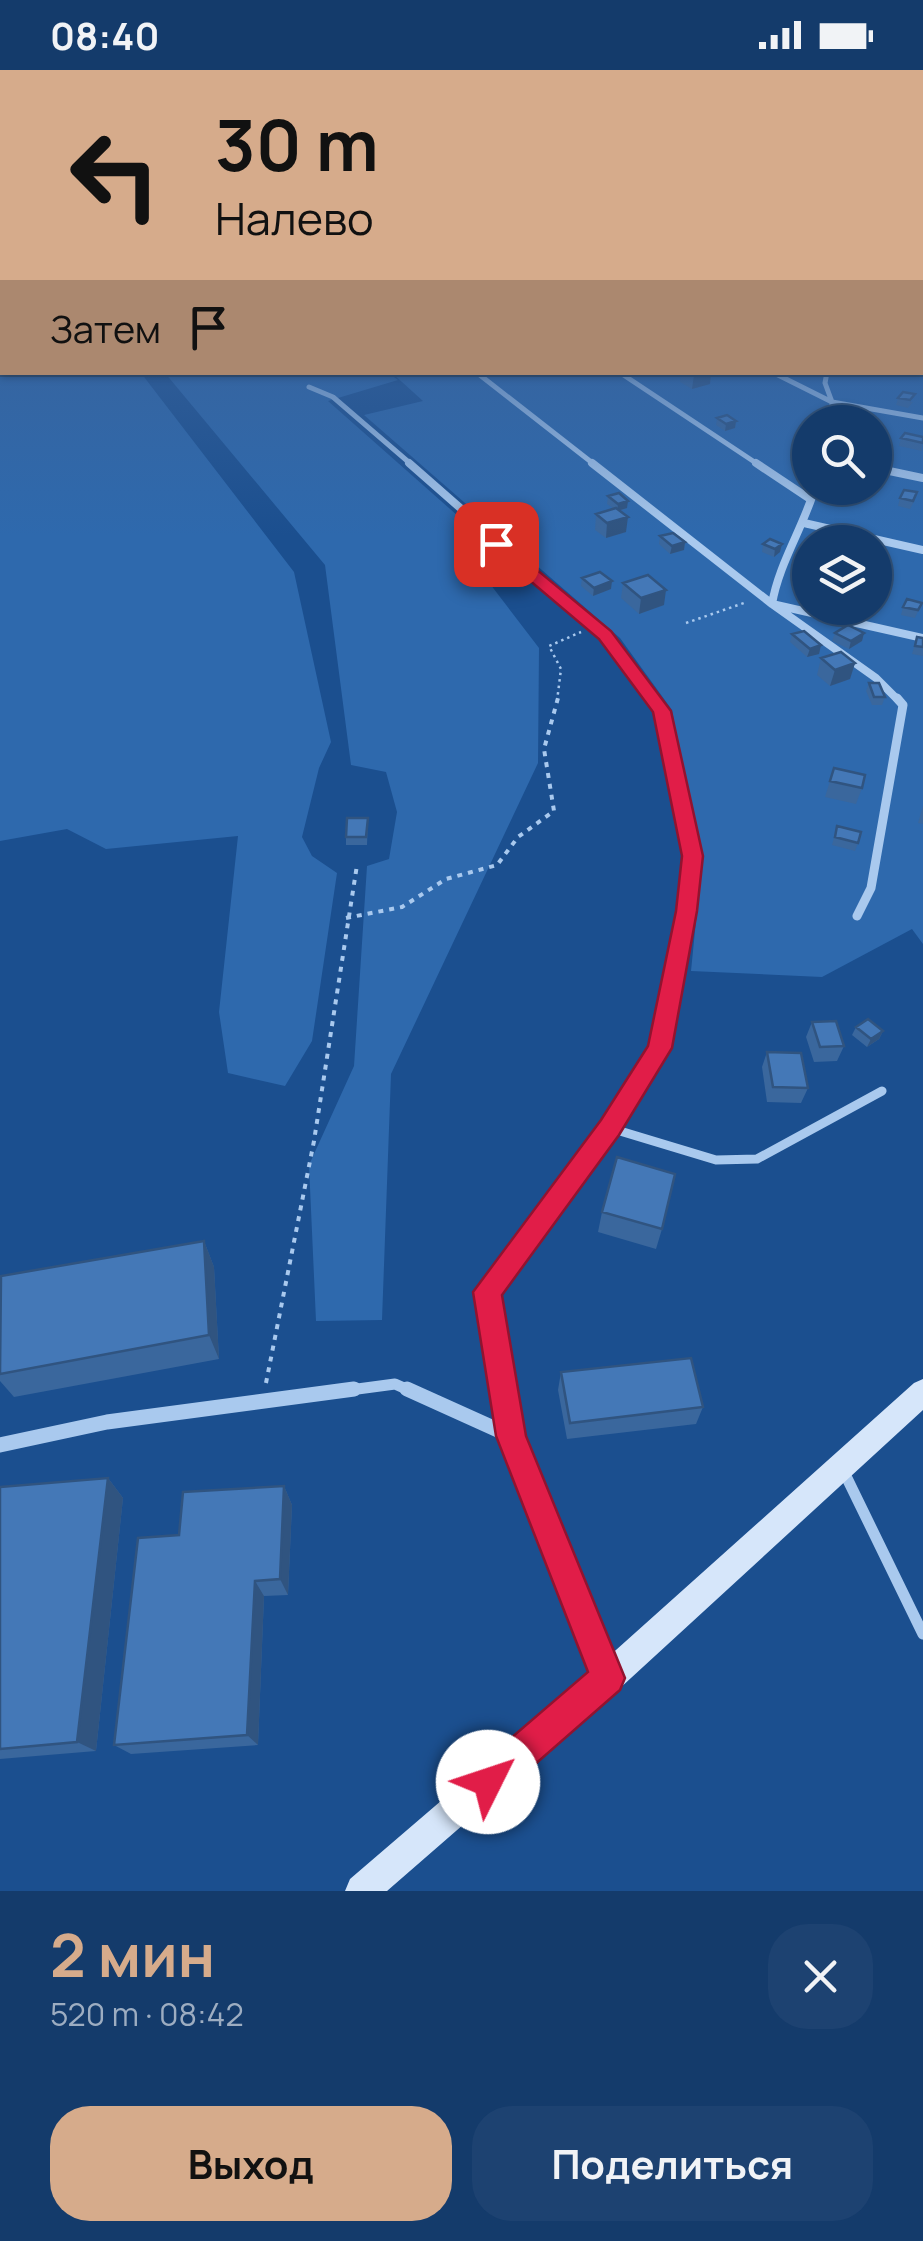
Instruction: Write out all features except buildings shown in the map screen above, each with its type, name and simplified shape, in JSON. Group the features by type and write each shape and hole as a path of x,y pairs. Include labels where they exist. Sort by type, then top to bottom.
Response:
{"street":[{"path":"480,375 763,596 797,628 890,688 903,705 872,888 857,916"},
{"path":"622,375 792,488"},
{"path":"778,375 832,402 923,418"},
{"path":"826,375 832,405"},
{"path":"309,387 334,397 377,433 496,544 594,626 662,711 693,856 660,1048 610,1128 487,1292 511,1436 608,1678"},
{"path":"892,472 923,478"},
{"path":"772,604 776,580 804,524 809,505"},
{"path":"804,524 923,550"},
{"path":"772,604 923,638"},
{"path":"0,1445 106,1422 396,1384 511,1436"},
{"path":"365,1889 608,1678 923,1392"}],"lane":[{"path":"610,1128 716,1160 757,1159 882,1090"},
{"path":"841,1466 923,1634"}],"path":[{"path":"686,623 763,596"},
{"path":"346,918 402,907 446,879 498,865 518,836 554,811 545,743 564,676 561,659 549,646 594,626"},
{"path":"262,1402 314,1141 357,865"}],"shaded area":[{"path":"0,375 143,375 294,572 331,742 319,768 302,837 312,856 337,873 312,1041 285,1086 228,1073 219,1012 238,836 106,849 67,829 0,841"},
{"path":"167,375 391,375 398,380 328,401 467,524 461,546 539,648 538,763 391,1074 382,1320 316,1321 309,1165 354,1066 367,866 389,859 397,812 386,772 351,765 325,565"},
{"path":"394,375 923,375 923,944 912,929 822,977 691,971 701,871 672,710 620,638 364,415 423,401"}],"route":[{"path":"488,1782 608,1678 511,1436 487,1292 610,1128 660,1048 693,856 662,711 605,635 496,544"}]}
